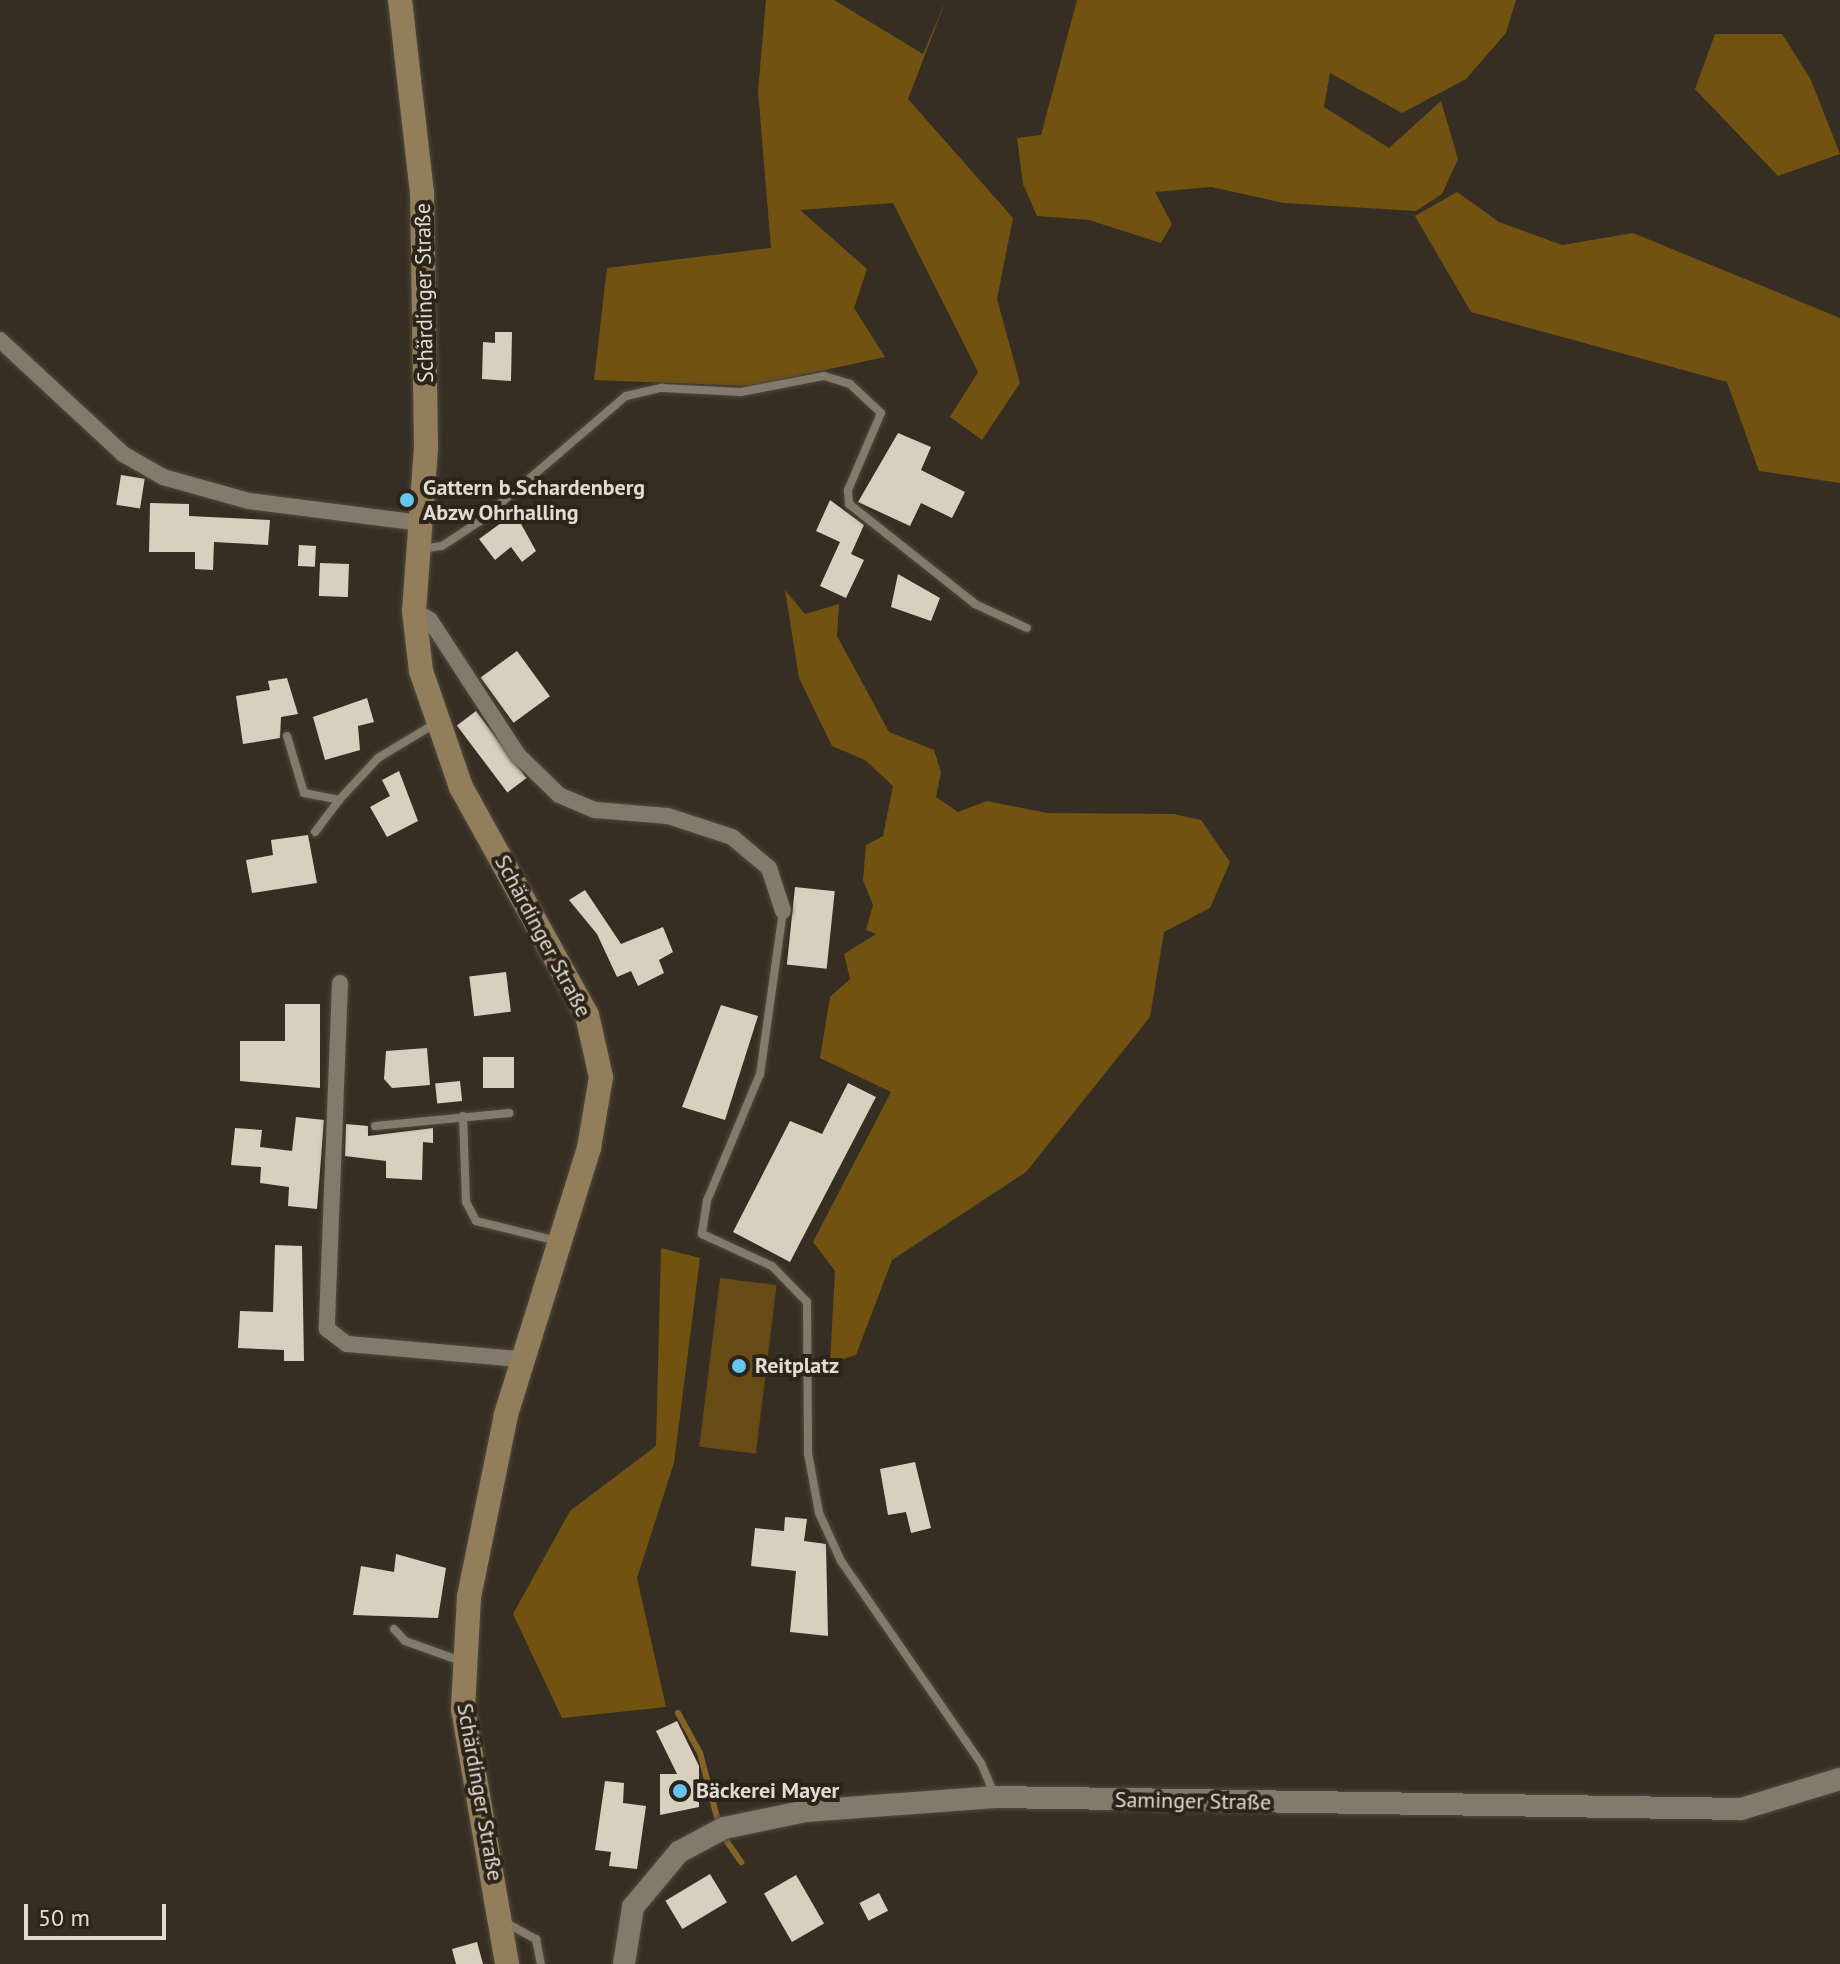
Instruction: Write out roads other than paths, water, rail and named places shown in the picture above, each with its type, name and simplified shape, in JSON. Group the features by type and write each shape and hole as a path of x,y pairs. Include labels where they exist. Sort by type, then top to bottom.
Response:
{"main road":[{"name":"Schärdinger Straße","path":"400,0 422,192 421,523 414,611 436,723 461,787 574,984 597,1044 598,1109 520,1359 479,1541 464,1662 468,1750 502,1921 507,1964"}],"street":[{"path":"0,340 123,454 163,477 249,501 421,523"},
{"path":"414,611 430,620 518,755 559,795 595,810 668,816 732,837 769,868 783,911"},
{"path":"340,983 327,1329 347,1344 520,1359"},
{"name":"Saminger Straße","path":"624,1964 630,1917 645,1886 708,1835 739,1823 876,1801 995,1797 1741,1809 1840,1779"}],"lane":[{"path":"419,549 442,546 480,521 626,396 662,388 741,392 824,376 850,384 881,413 848,490 849,504 975,604 1027,628"},
{"path":"315,832 339,800 378,758 436,723"},
{"path":"287,736 304,793 339,800"},
{"path":"783,911 760,1074 707,1201 702,1234 772,1266 807,1302 808,1453 819,1513 841,1561 981,1763 995,1797"},
{"path":"375,1126 509,1113"},
{"path":"463,1116 466,1202 476,1221 557,1241"},
{"path":"394,1629 405,1641 464,1662"},
{"path":"502,1921 536,1939 541,1964"}],"waterway":[{"path":"678,1713 700,1753 719,1825"},
{"path":"723,1836 741,1862"}],"place":[{"name":"Gattern b.Schardenberg Abzw Ohrhalling","path":"407,500"},
{"name":"Reitplatz","path":"739,1366"},
{"name":"Bäckerei Mayer","path":"680,1791"}]}
